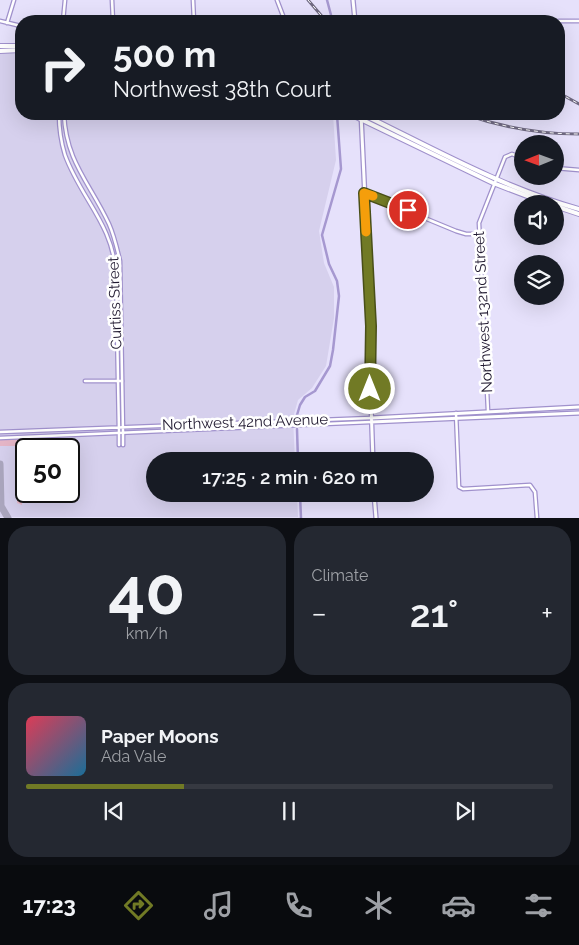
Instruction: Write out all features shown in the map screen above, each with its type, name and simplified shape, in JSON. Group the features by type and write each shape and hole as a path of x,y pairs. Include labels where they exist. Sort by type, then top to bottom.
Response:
{"main road":[{"path":"353,0 354,15"},
{"path":"0,46 15,46"},
{"path":"0,51 15,50"},
{"path":"361,120 371,326 370,375 373,452"},
{"path":"371,120 494,181 527,195"},
{"path":"494,181 579,209"},
{"path":"564,209 579,214"},
{"name":"Northwest 42nd Avenue","path":"371,418 456,412 579,407"},
{"path":"488,411 489,418"},
{"name":"Northwest 42nd Avenue","path":"371,422 579,414"},
{"path":"375,502 376,518"}],"street":[{"path":"7,23 14,0"},
{"path":"64,15 65,0"},
{"path":"112,0 113,15"},
{"path":"193,0 194,15"},
{"path":"277,0 283,15"},
{"path":"0,20 15,25"},
{"path":"565,22 579,21"},
{"name":"Curtiss Street","path":"59,120 62,146 71,168 107,233 112,248 115,268 119,445"},
{"name":"Curtiss Street","path":"65,120 66,137 78,170 112,231 121,267 123,445"},
{"path":"60,130 66,137"},
{"name":"Northwest 132nd Street","path":"488,411 479,222 505,157 514,155"},
{"path":"564,169 579,170"},
{"path":"364,193 456,231 466,234 479,234"},
{"path":"107,233 112,231"},
{"path":"85,382 122,381"},
{"path":"456,412 459,487 463,489 530,485 535,492 537,518"},
{"name":"Northwest 42nd Avenue","path":"0,432 371,418"},
{"path":"291,420 291,425"},
{"name":"Northwest 42nd Avenue","path":"0,438 371,422"},
{"path":"206,424 206,429"},
{"path":"22,431 22,437"}],"shaded area":[{"path":"0,45 15,45 15,120 333,120 336,160 319,231 324,263 334,287 334,318 326,366 312,388 298,400 293,418 295,452 146,452 146,502 297,502 298,517 0,517"},
{"path":"0,439 15,439 15,446 0,446"}],"waterway":[{"path":"327,0 331,15"},
{"path":"297,415 305,397 315,391 330,366 333,350 339,296 337,281 329,264 322,235 341,169 337,120"},
{"path":"297,429 298,452"},
{"path":"300,502 301,518"}],"taxiway":[{"path":"0,464 1,506 8,518"}],"railway":[{"path":"308,0 321,15"},
{"path":"565,96 579,104"},
{"path":"483,120 521,129 579,134"}],"slow traffic":[{"path":"366,232 364,193 373,196"}],"route":[{"path":"370,389 371,326 364,193 408,210"}]}
